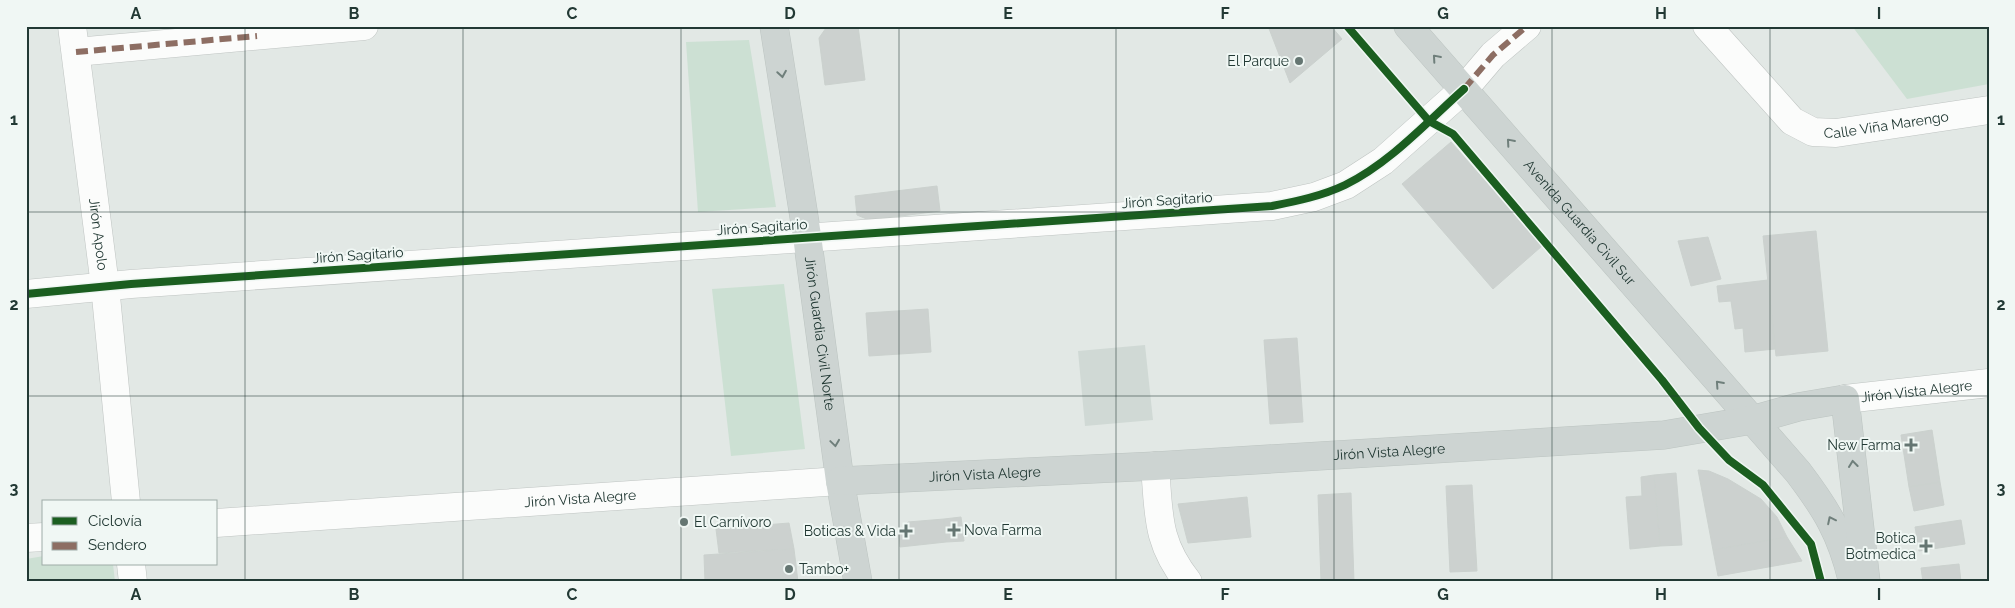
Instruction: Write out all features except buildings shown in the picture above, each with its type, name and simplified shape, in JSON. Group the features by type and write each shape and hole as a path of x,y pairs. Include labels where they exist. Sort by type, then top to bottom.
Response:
{"main road":[{"name":"Jirón Guardia Civil Norte","path":"774,26 807,236 840,481 858,582"},
{"name":"Avenida Guardia Civil Sur","path":"1408,26 1798,472 1826,509 1844,546 1853,582"},
{"path":"1752,420 1798,407 1845,398 1866,582"},
{"name":"Jirón Vista Alegre","path":"840,481 1155,466 1664,435 1752,420"}],"street":[{"path":"74,39 364,26"},
{"name":"Jirón Sagitario","path":"26,294 106,286 807,236 1272,206 1314,197 1346,185 1383,161 1464,90 1493,55 1527,26"},
{"name":"Calle Viña Marengo","path":"1707,26 1792,121 1813,132 1836,133 1989,110"},
{"name":"Jirón Apolo","path":"74,39 106,286 126,500"},
{"name":"Jirón Vista Alegre","path":"1845,398 1989,383"},
{"path":"1155,466 1160,532 1168,552 1188,582"},
{"name":"Jirón Vista Alegre","path":"218,523 840,481"},
{"path":"26,538 42,537"},
{"path":"131,566 133,582"}],"shaded area":[{"path":"1145,345 1153,420 1085,426 1078,351"}],"green space":[{"path":"1852,26 1989,26 1989,84 1907,99"},
{"path":"749,40 776,207 698,212 686,42"},
{"path":"784,284 805,449 731,456 712,289"},
{"path":"42,556 42,566 113,566 115,582 26,582 26,559"}],"marked path":[{"path":"1464,89 1493,55 1527,26"},
{"path":"76,52 257,36"}],"cycle path":[{"path":"1347,26 1429,121 1453,134 1662,380 1699,428 1729,460 1763,485 1811,544 1821,582"},
{"path":"26,294 131,284 1272,206 1327,192 1362,176 1393,154 1464,89"}],"place":[{"name":"El Parque","path":"1299,61"},
{"name":"New Farma","path":"1911,445"},
{"name":"El Carnívoro","path":"684,522"},
{"name":"Nova Farma","path":"954,530"},
{"name":"Boticas & Vida","path":"906,531"},
{"name":"Botica Botmedica","path":"1926,546"},
{"name":"Tambo+","path":"789,569"}]}
